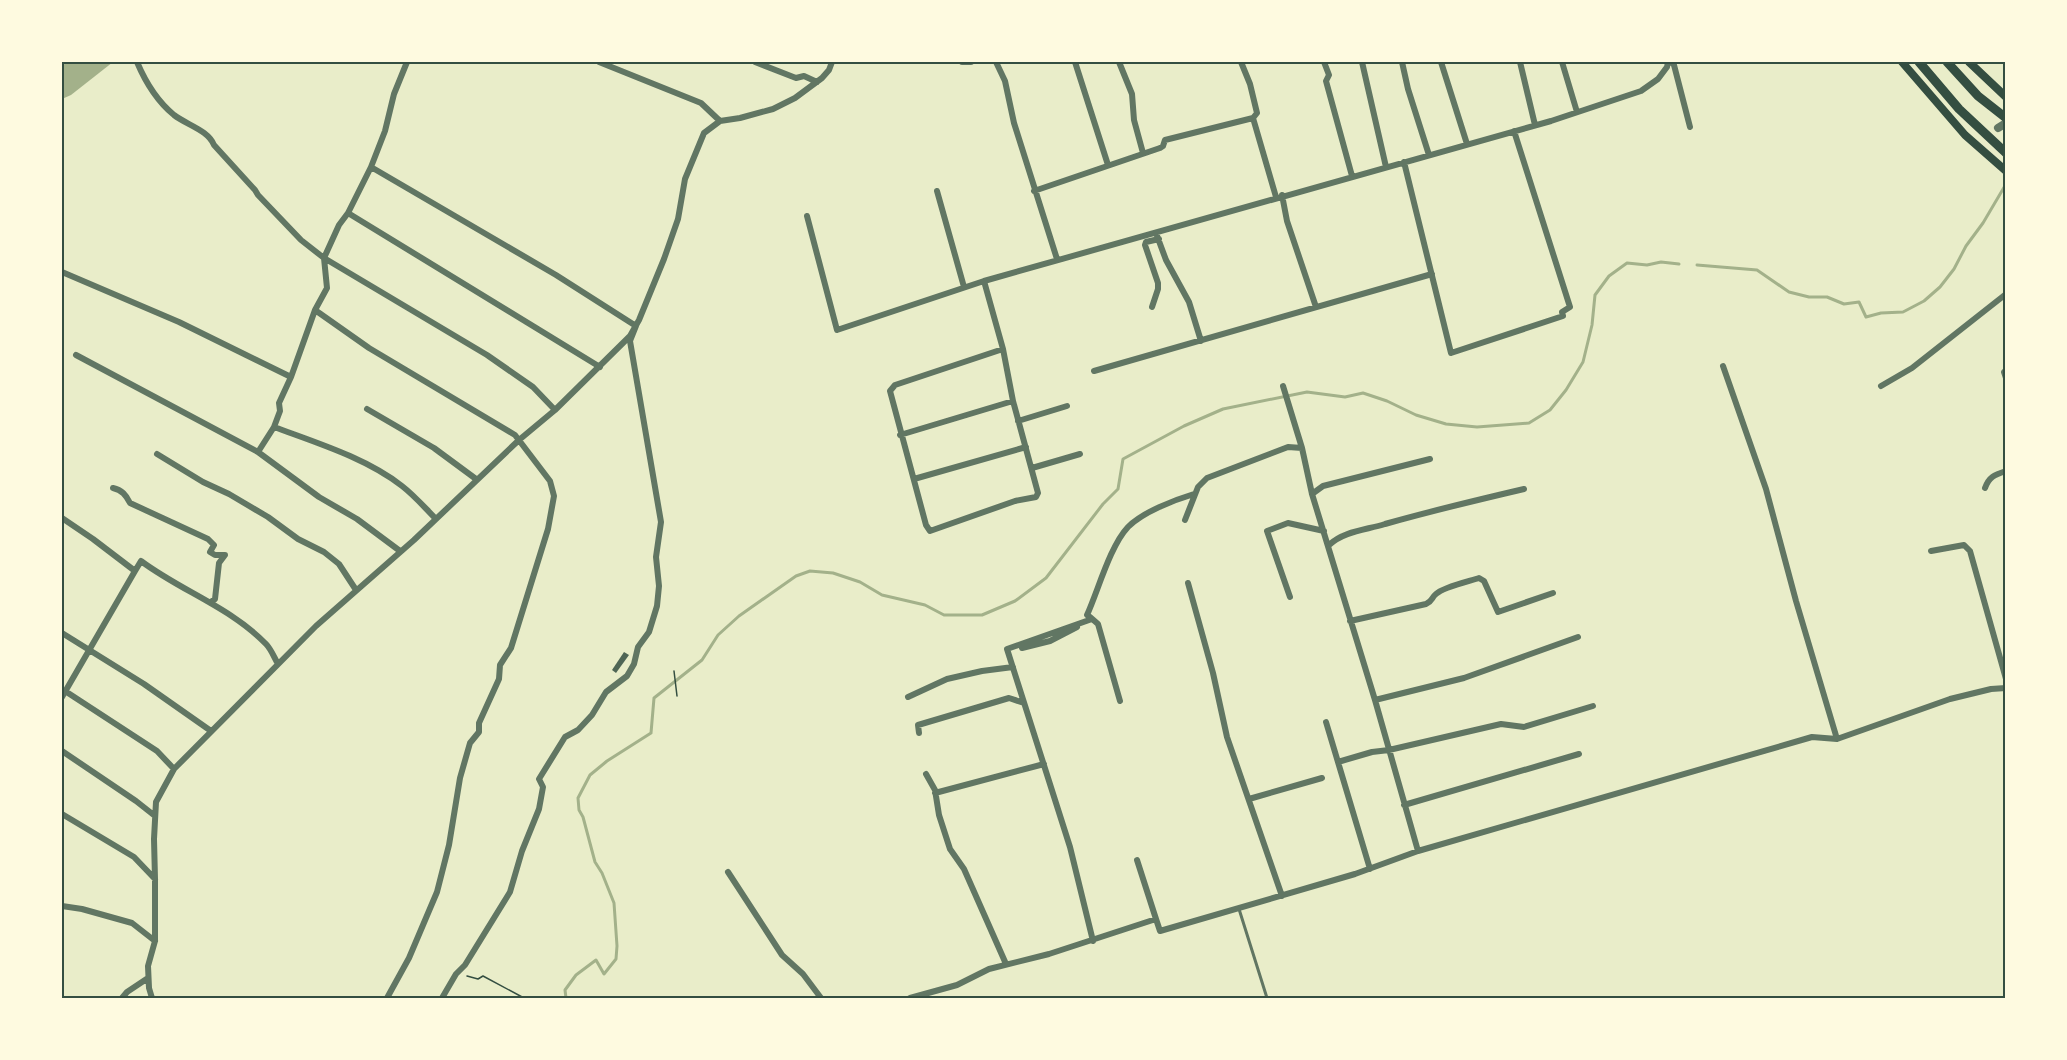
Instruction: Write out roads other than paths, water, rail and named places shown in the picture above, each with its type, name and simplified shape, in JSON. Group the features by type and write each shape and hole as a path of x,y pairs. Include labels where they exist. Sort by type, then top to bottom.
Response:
{"main road":[{"path":"1902,62 1943,112 1985,154 2006,171"},
{"path":"1919,62 1959,109 2006,153"},
{"path":"1947,62 1978,96 2006,118"},
{"path":"1970,62 2006,97"}],"street":[{"path":"258,452 274,427 280,411 279,403 291,377 315,310 327,288 324,258 339,225 348,213 371,167 385,131 394,94 407,62"},
{"path":"599,62 700,103 720,121"},
{"path":"755,62 796,78 804,76 817,82"},
{"path":"442,999 510,892 522,851 539,809 543,787 539,779 546,765 565,737 578,730 592,715 606,692 627,676 634,664 638,646 650,632 659,586 656,557 661,522 630,341 674,233 685,179 698,144 704,133 720,121 740,118 784,104 817,82 829,70 832,62"},
{"path":"963,62 971,62"},
{"path":"996,62 1005,81 1014,123 1057,259"},
{"path":"1075,62 1108,165"},
{"path":"1119,62 1132,94 1134,120 1143,153"},
{"path":"1034,191 1162,147 1165,140 1253,118 1257,113 1250,84 1241,62"},
{"path":"1324,62 1329,75 1326,81 1352,176"},
{"path":"1362,62 1386,166"},
{"path":"1402,62 1429,155"},
{"path":"1441,62 1467,144"},
{"path":"1520,62 1536,125"},
{"path":"1562,62 1577,112"},
{"path":"807,216 837,330 964,287 1057,259 1157,236 1279,196 1577,112 1641,91 1658,79 1668,63 1674,65 1690,127"},
{"path":"138,65 159,101 212,138 214,144 258,195 301,240 324,258 487,355 533,387 555,410"},
{"path":"1253,118 1316,307"},
{"path":"1998,128 2006,123"},
{"path":"1404,162 1450,353 1563,316 1562,312 1570,307 1514,131"},
{"path":"371,167 556,275 636,326"},
{"path":"937,191 964,287"},
{"path":"348,213 600,367"},
{"path":"1152,307 1158,283 1145,245 1157,236"},
{"path":"1157,236 1166,260 1189,302 1201,341"},
{"path":"62,272 179,322 291,377"},
{"path":"1094,371 1432,274"},
{"path":"984,281 1003,349 1013,401 1038,493 1036,497 1015,501 930,531 926,525 900,435 890,391 893,387 1003,349"},
{"path":"1881,386 1912,368 2006,294"},
{"path":"315,310 369,348 519,440 550,481 554,496 548,529 511,648 500,665 499,679 479,723 479,732 470,743 460,778 437,892 409,958 387,999"},
{"path":"152,999 148,966 155,941 153,839 156,802 174,769 278,664 356,590 621,348 636,326"},
{"path":"76,355 258,452 319,497 357,519 400,551"},
{"path":"1723,366 1766,489 1837,739"},
{"path":"2006,370 2004,372 2006,378"},
{"path":"1284,388 1302,448 1312,494 1375,700 1418,852"},
{"path":"900,435 1013,401"},
{"path":"1018,421 1067,406"},
{"path":"367,409 434,448 476,479"},
{"path":"274,427 333,450 384,475 403,487 436,519"},
{"path":"914,479 1026,447"},
{"path":"1185,520 1198,488 1207,478 1288,447 1302,448"},
{"path":"157,454 268,517 298,539 324,552 339,564 356,590"},
{"path":"1032,468 1080,454"},
{"path":"1312,494 1323,486 1430,459"},
{"path":"1985,488 1988,479 2006,471"},
{"path":"112,488 119,489 130,503 208,539 214,545 210,552 215,555 225,555 219,563 215,599 211,602"},
{"path":"1329,545 1335,539 1352,532 1436,509 1524,489"},
{"path":"1022,648 1050,641 1089,617 1120,538 1129,526 1174,500 1194,494"},
{"path":"62,518 135,571"},
{"path":"1290,597 1267,531 1288,523 1324,531"},
{"path":"1932,551 1964,545 1970,550 2006,680"},
{"path":"174,769 157,751 63,692 141,561 189,592 230,613 267,645 278,664"},
{"path":"1350,621 1426,604 1432,602 1436,594 1443,590 1479,578 1484,581 1498,612 1553,593"},
{"path":"1188,583 1213,673 1227,737 1282,896"},
{"path":"1089,617 1008,649 1070,847 1093,941"},
{"path":"1089,617 1098,624 1120,701"},
{"path":"62,633 144,684 211,731"},
{"path":"1375,700 1464,678 1578,637"},
{"path":"908,697 947,680 982,671 1013,667"},
{"path":"1137,860 1160,931 1282,896 1418,852 1812,737 1837,739 1950,699 1991,689 2006,688"},
{"path":"919,734 918,725 1009,698 1024,704"},
{"path":"1338,762 1372,752 1501,724 1524,727 1593,706"},
{"path":"1326,722 1370,869"},
{"path":"62,750 155,816"},
{"path":"1404,805 1579,754"},
{"path":"935,794 1044,764"},
{"path":"926,774 935,794 950,849 964,869 1006,964"},
{"path":"1249,799 1322,778"},
{"path":"62,814 134,857 155,879"},
{"path":"728,872 782,955 803,974 821,999"},
{"path":"62,906 82,909 132,923 155,941"},
{"path":"910,999 957,985 989,969 1093,941 1156,920"},
{"path":"123,999 127,992 148,978"}],"lane":[{"path":"1239,909 1267,999"}],"waterway":[{"path":"1697,265 1757,270 1789,292 1809,297 1827,297 1844,304 1859,302 1866,317 1881,313 1903,312 1924,301 1940,287 1954,269 2006,184"},
{"path":"566,998 565,990 576,975 596,960 604,974 616,959 614,903 595,862 579,810 578,798 590,775 607,761 651,733 654,698 702,660 718,635 739,616 796,576 810,571 833,573 860,582 882,595 925,605 944,615 982,615 1015,601 1046,578 1103,504 1118,489 1123,459 1184,426 1223,409 1307,392 1345,397 1363,393 1387,401 1416,415 1446,424 1477,427 1529,423 1550,410 1566,390 1583,362 1592,325 1595,295 1609,276 1627,263 1679,264"}]}
